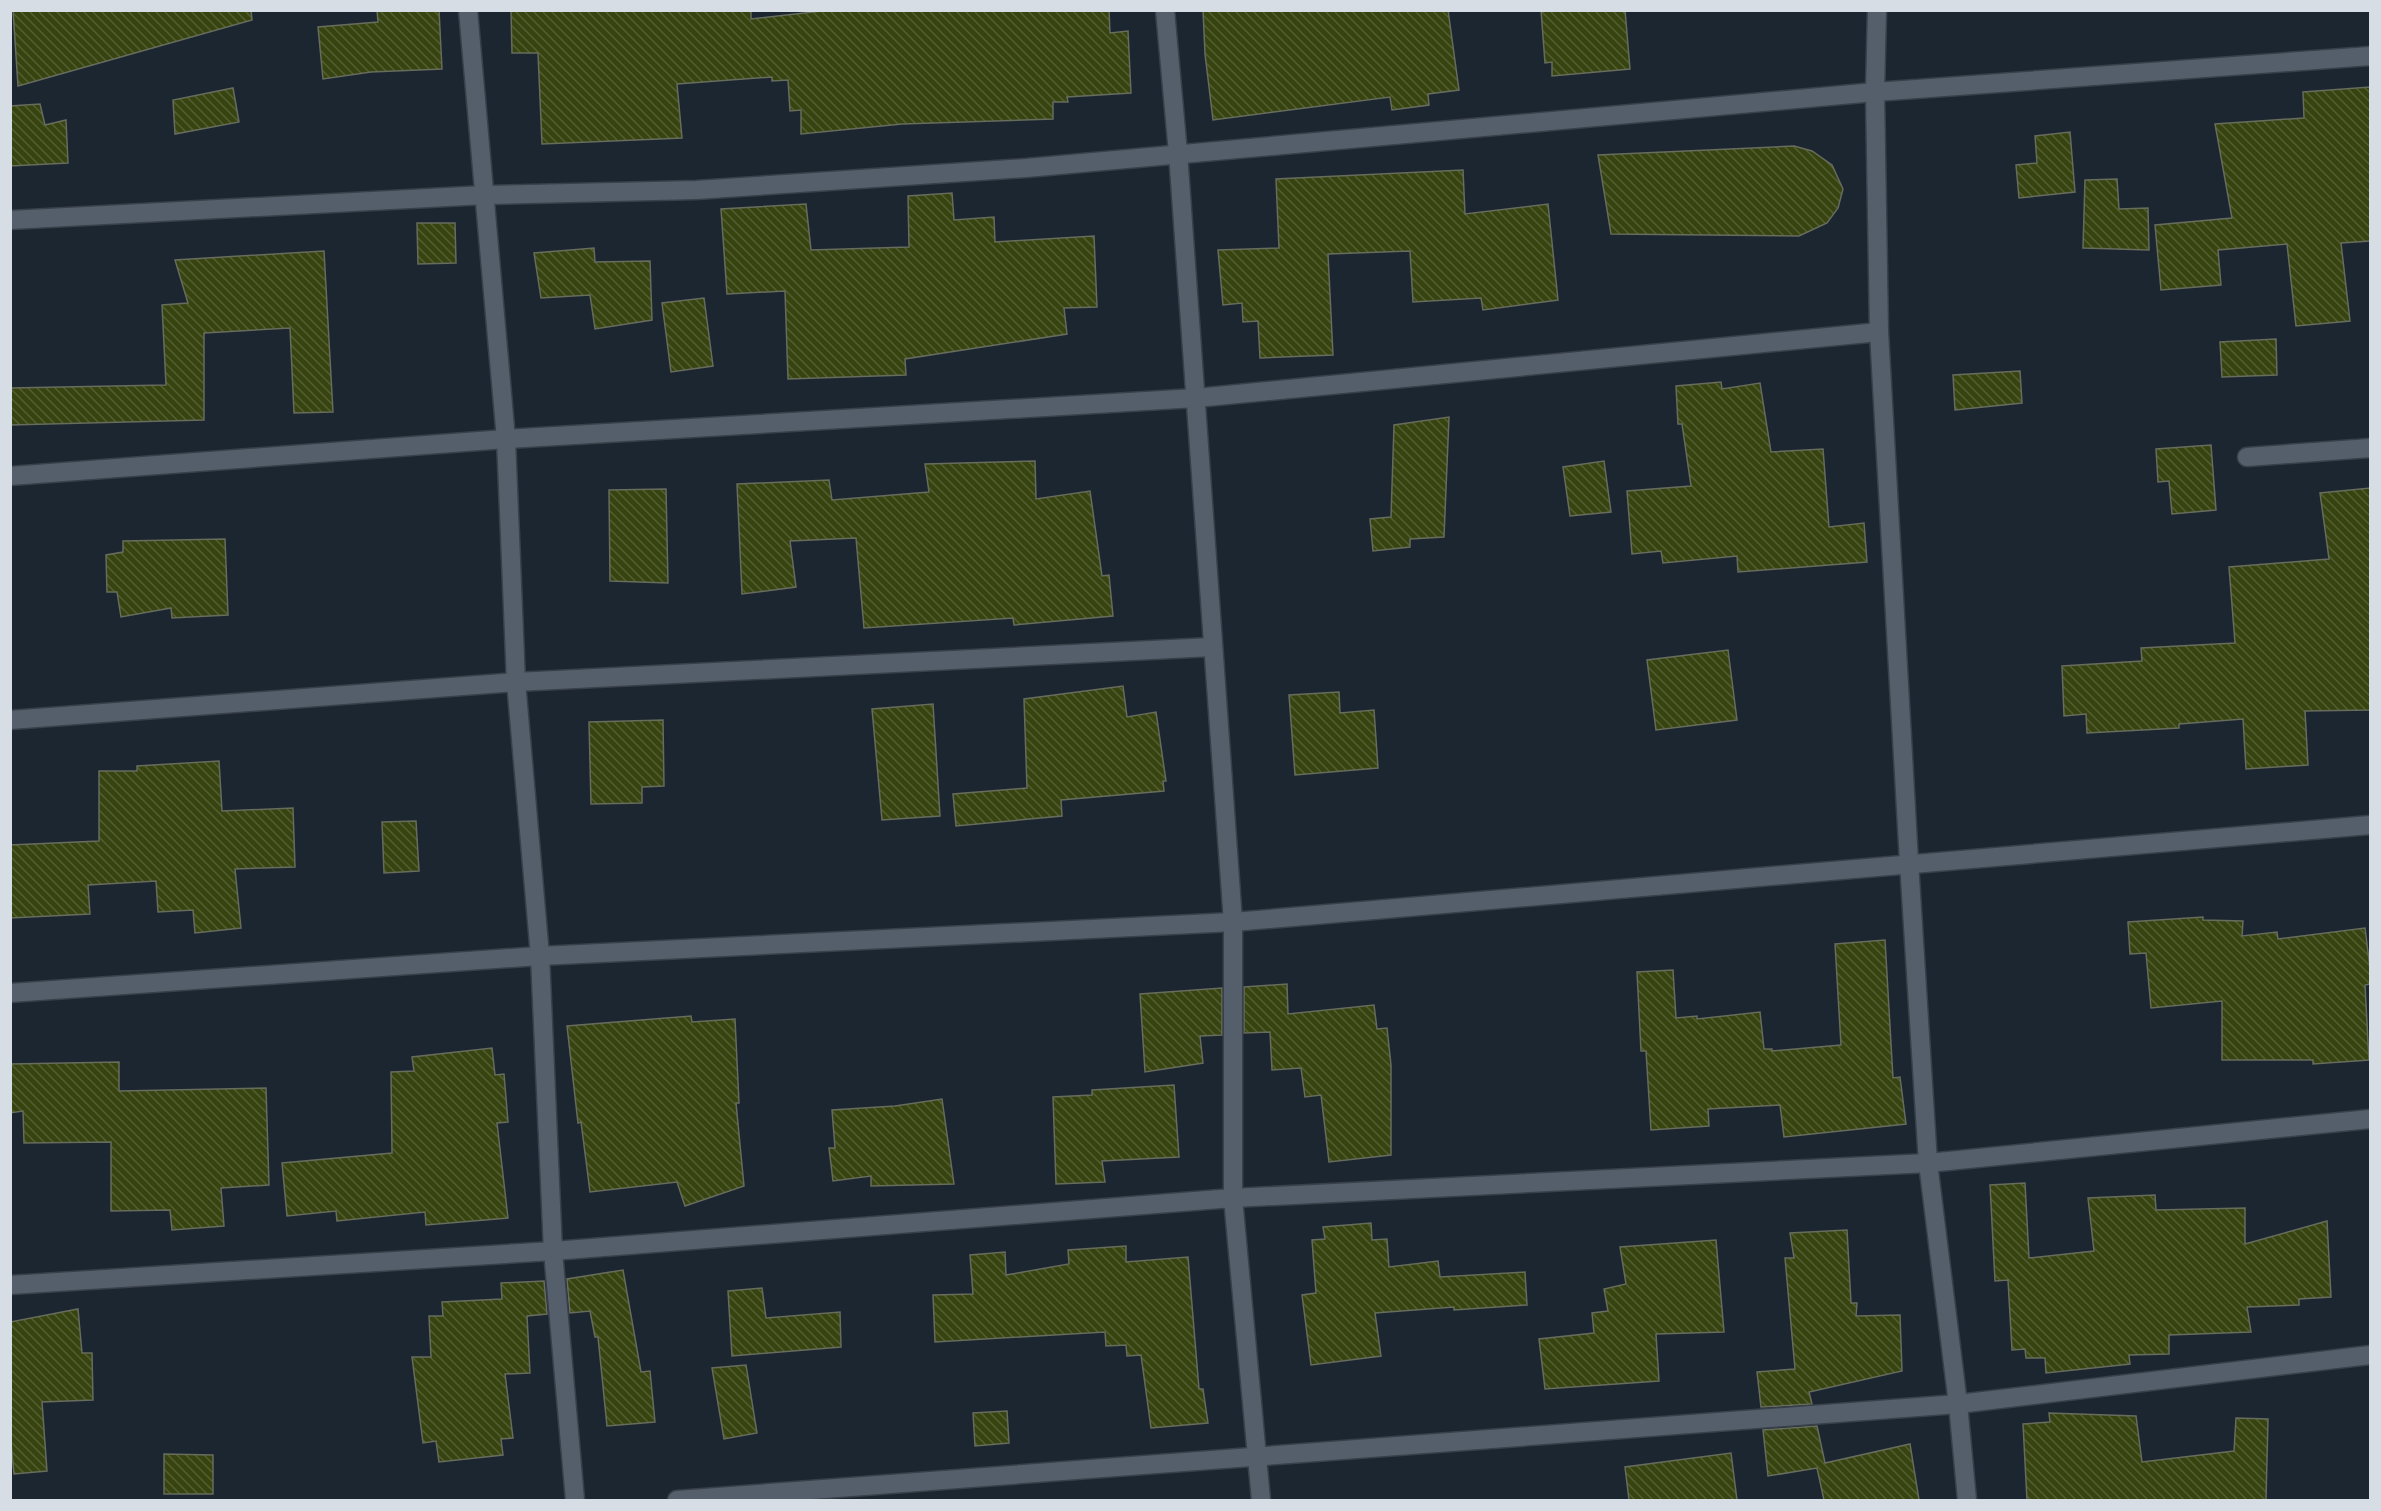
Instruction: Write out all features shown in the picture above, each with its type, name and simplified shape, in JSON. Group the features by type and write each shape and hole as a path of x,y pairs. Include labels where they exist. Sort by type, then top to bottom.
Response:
{"street":[{"path":"468,10 506,440 516,682 540,956 553,1251 575,1500"},
{"path":"1165,10 1178,153 1233,922 1233,1198 1261,1500"},
{"path":"1877,10 1875,92 1879,332 1909,862 1928,1162 1958,1404 1967,1500"},
{"path":"10,220 485,195 696,190 1026,168 1875,92 2370,56"},
{"path":"10,476 506,440 1196,398 1879,332"},
{"path":"2247,457 2370,448"},
{"path":"10,720 516,682 1212,647"},
{"path":"10,993 540,956 1233,922 1909,862 2370,825"},
{"path":"10,1285 553,1251 1233,1198 1928,1162 2370,1119"},
{"path":"676,1500 1958,1404 2370,1355"}],"building":[{"path":"13,10 251,10 252,20 18,86"},
{"path":"377,10 439,10 442,69 371,72 323,79 318,27 378,22"},
{"path":"511,10 751,10 751,19 831,10 1109,10 1110,33 1128,31 1131,93 1067,97 1068,102 1053,102 1053,119 902,124 801,134 801,110 790,111 788,80 772,81 772,77 677,84 682,138 542,144 538,53 512,53"},
{"path":"1203,10 1448,10 1459,90 1428,94 1429,105 1392,110 1390,97 1213,120 1205,54"},
{"path":"1541,10 1625,10 1630,69 1552,76 1552,62 1545,63"},
{"path":"2370,87 2370,241 2341,243 2350,321 2296,326 2287,244 2218,250 2221,285 2161,290 2155,225 2232,218 2215,124 2304,118 2303,92"},
{"path":"233,88 239,122 175,134 173,100"},
{"path":"40,104 45,125 66,120 68,163 10,166 10,106"},
{"path":"2070,132 2075,192 2019,198 2016,165 2037,163 2035,136"},
{"path":"1794,146 1812,151 1832,165 1843,189 1838,208 1827,223 1799,236 1611,234 1598,155"},
{"path":"1463,170 1465,214 1548,204 1558,300 1483,310 1481,298 1413,302 1410,251 1328,254 1333,355 1260,358 1258,321 1243,322 1242,303 1223,305 1218,250 1279,248 1276,179"},
{"path":"2117,179 2119,209 2148,208 2149,250 2083,248 2085,180"},
{"path":"952,193 954,220 994,217 995,242 1094,236 1097,307 1064,308 1067,334 905,359 906,375 788,379 785,291 727,294 721,209 806,204 811,250 909,247 908,196"},
{"path":"417,223 455,223 456,263 418,264"},
{"path":"594,248 595,262 650,261 652,320 595,329 590,295 541,298 534,253"},
{"path":"324,251 333,412 294,413 290,328 204,333 204,420 10,425 10,388 166,385 162,305 188,303 175,260"},
{"path":"704,298 713,366 671,372 662,303"},
{"path":"2276,339 2277,375 2222,377 2220,342"},
{"path":"2020,371 2022,403 1955,410 1953,375"},
{"path":"1721,382 1722,389 1760,383 1771,452 1823,449 1829,527 1864,523 1867,562 1738,572 1737,556 1663,563 1661,551 1632,554 1627,491 1691,486 1682,424 1678,424 1676,386"},
{"path":"1449,417 1444,537 1410,539 1410,547 1373,551 1370,519 1391,517 1394,425"},
{"path":"2211,445 2216,510 2172,514 2169,481 2158,482 2156,449"},
{"path":"1035,461 1036,499 1090,491 1102,576 1109,575 1113,616 1014,625 1013,618 864,628 856,538 790,541 796,587 742,594 737,484 829,480 832,500 929,492 925,464"},
{"path":"1604,461 1611,512 1570,516 1563,467"},
{"path":"2370,488 2370,710 2305,711 2308,765 2246,769 2243,719 2179,724 2179,728 2087,733 2086,714 2064,716 2062,666 2142,661 2141,648 2235,643 2229,567 2329,559 2320,493"},
{"path":"666,489 668,583 610,581 609,490"},
{"path":"225,539 228,615 172,618 171,608 121,617 117,592 107,592 106,555 123,552 123,541"},
{"path":"1728,650 1737,720 1656,730 1647,660"},
{"path":"1123,686 1127,717 1156,712 1166,781 1163,781 1164,791 1061,800 1062,816 956,826 953,794 1027,788 1024,699"},
{"path":"1339,692 1340,713 1374,710 1378,768 1295,775 1289,695"},
{"path":"933,704 940,816 882,820 872,709"},
{"path":"663,720 664,786 642,787 642,803 591,804 589,722"},
{"path":"219,761 222,811 293,808 295,867 235,869 241,928 195,933 193,910 158,912 156,881 88,885 90,914 10,918 10,845 99,841 99,771 137,771 137,766"},
{"path":"416,821 419,871 384,873 382,822"},
{"path":"2203,917 2203,920 2243,921 2242,936 2277,932 2278,939 2365,928 2370,968 2370,984 2365,985 2369,1060 2313,1064 2313,1060 2222,1060 2222,1001 2151,1008 2146,953 2130,954 2128,922"},
{"path":"1885,940 1893,1078 1900,1077 1906,1124 1784,1137 1780,1105 1708,1109 1709,1126 1651,1130 1646,1051 1641,1051 1637,972 1673,970 1676,1018 1697,1016 1697,1019 1760,1012 1764,1049 1772,1049 1772,1051 1841,1045 1835,944"},
{"path":"1287,984 1288,1014 1374,1005 1377,1029 1387,1028 1391,1065 1391,1155 1329,1162 1321,1095 1305,1097 1301,1068 1272,1070 1270,1032 1244,1033 1244,987"},
{"path":"1222,988 1222,1035 1200,1036 1203,1063 1145,1072 1140,994"},
{"path":"691,1016 692,1022 735,1019 739,1103 736,1103 744,1186 685,1206 677,1182 590,1192 581,1122 578,1123 567,1026"},
{"path":"492,1048 495,1075 504,1074 508,1122 497,1123 508,1218 426,1225 425,1212 337,1221 336,1211 287,1216 282,1163 392,1153 391,1072 414,1071 412,1057"},
{"path":"119,1062 119,1091 266,1088 269,1185 221,1188 224,1226 172,1230 170,1210 111,1211 111,1142 24,1143 23,1111 10,1113 10,1064"},
{"path":"1174,1085 1179,1157 1102,1161 1105,1182 1056,1184 1053,1097 1092,1095 1092,1090"},
{"path":"942,1099 954,1184 871,1186 871,1176 833,1181 829,1148 835,1148 832,1110 895,1106"},
{"path":"2025,1183 2029,1258 2094,1251 2088,1198 2155,1195 2156,1210 2245,1208 2245,1244 2327,1221 2331,1297 2299,1299 2299,1305 2247,1307 2251,1332 2169,1335 2169,1354 2129,1355 2130,1364 2046,1373 2045,1358 2026,1358 2025,1349 2012,1350 2008,1280 1995,1281 1990,1185"},
{"path":"1371,1223 1372,1240 1387,1239 1389,1267 1438,1261 1440,1277 1525,1272 1527,1305 1454,1310 1454,1307 1375,1313 1381,1356 1311,1365 1302,1295 1316,1293 1312,1240 1325,1239 1323,1227"},
{"path":"1847,1230 1851,1303 1857,1303 1856,1316 1900,1315 1902,1371 1809,1392 1812,1404 1761,1407 1757,1372 1795,1369 1785,1258 1794,1258 1790,1233"},
{"path":"1716,1240 1724,1332 1656,1334 1659,1381 1545,1389 1539,1339 1594,1333 1592,1313 1608,1311 1604,1289 1626,1284 1620,1247"},
{"path":"1126,1246 1126,1262 1188,1257 1199,1389 1203,1389 1208,1423 1151,1428 1141,1355 1127,1356 1126,1345 1106,1346 1105,1332 935,1342 933,1295 973,1294 970,1255 1005,1252 1006,1275 1069,1264 1068,1250"},
{"path":"623,1270 641,1372 650,1371 655,1422 607,1426 598,1337 595,1337 590,1311 570,1313 567,1279"},
{"path":"544,1281 547,1314 527,1316 530,1373 505,1374 513,1438 501,1439 503,1455 439,1462 436,1441 423,1443 412,1357 431,1357 429,1316 443,1316 442,1302 502,1299 501,1283"},
{"path":"762,1288 766,1318 840,1312 841,1347 732,1356 728,1291"},
{"path":"78,1309 82,1353 92,1353 93,1400 42,1402 47,1471 14,1474 10,1433 10,1322"},
{"path":"746,1365 757,1433 724,1439 712,1368"},
{"path":"1007,1411 1009,1443 975,1446 973,1413"},
{"path":"2049,1413 2136,1416 2142,1462 2234,1451 2236,1418 2268,1419 2266,1500 2027,1500 2023,1424 2050,1422"},
{"path":"1817,1426 1825,1463 1910,1444 1919,1500 1824,1500 1817,1468 1768,1476 1763,1430"},
{"path":"1731,1453 1737,1500 1629,1500 1625,1467"},
{"path":"164,1454 213,1455 213,1494 164,1494"}]}
